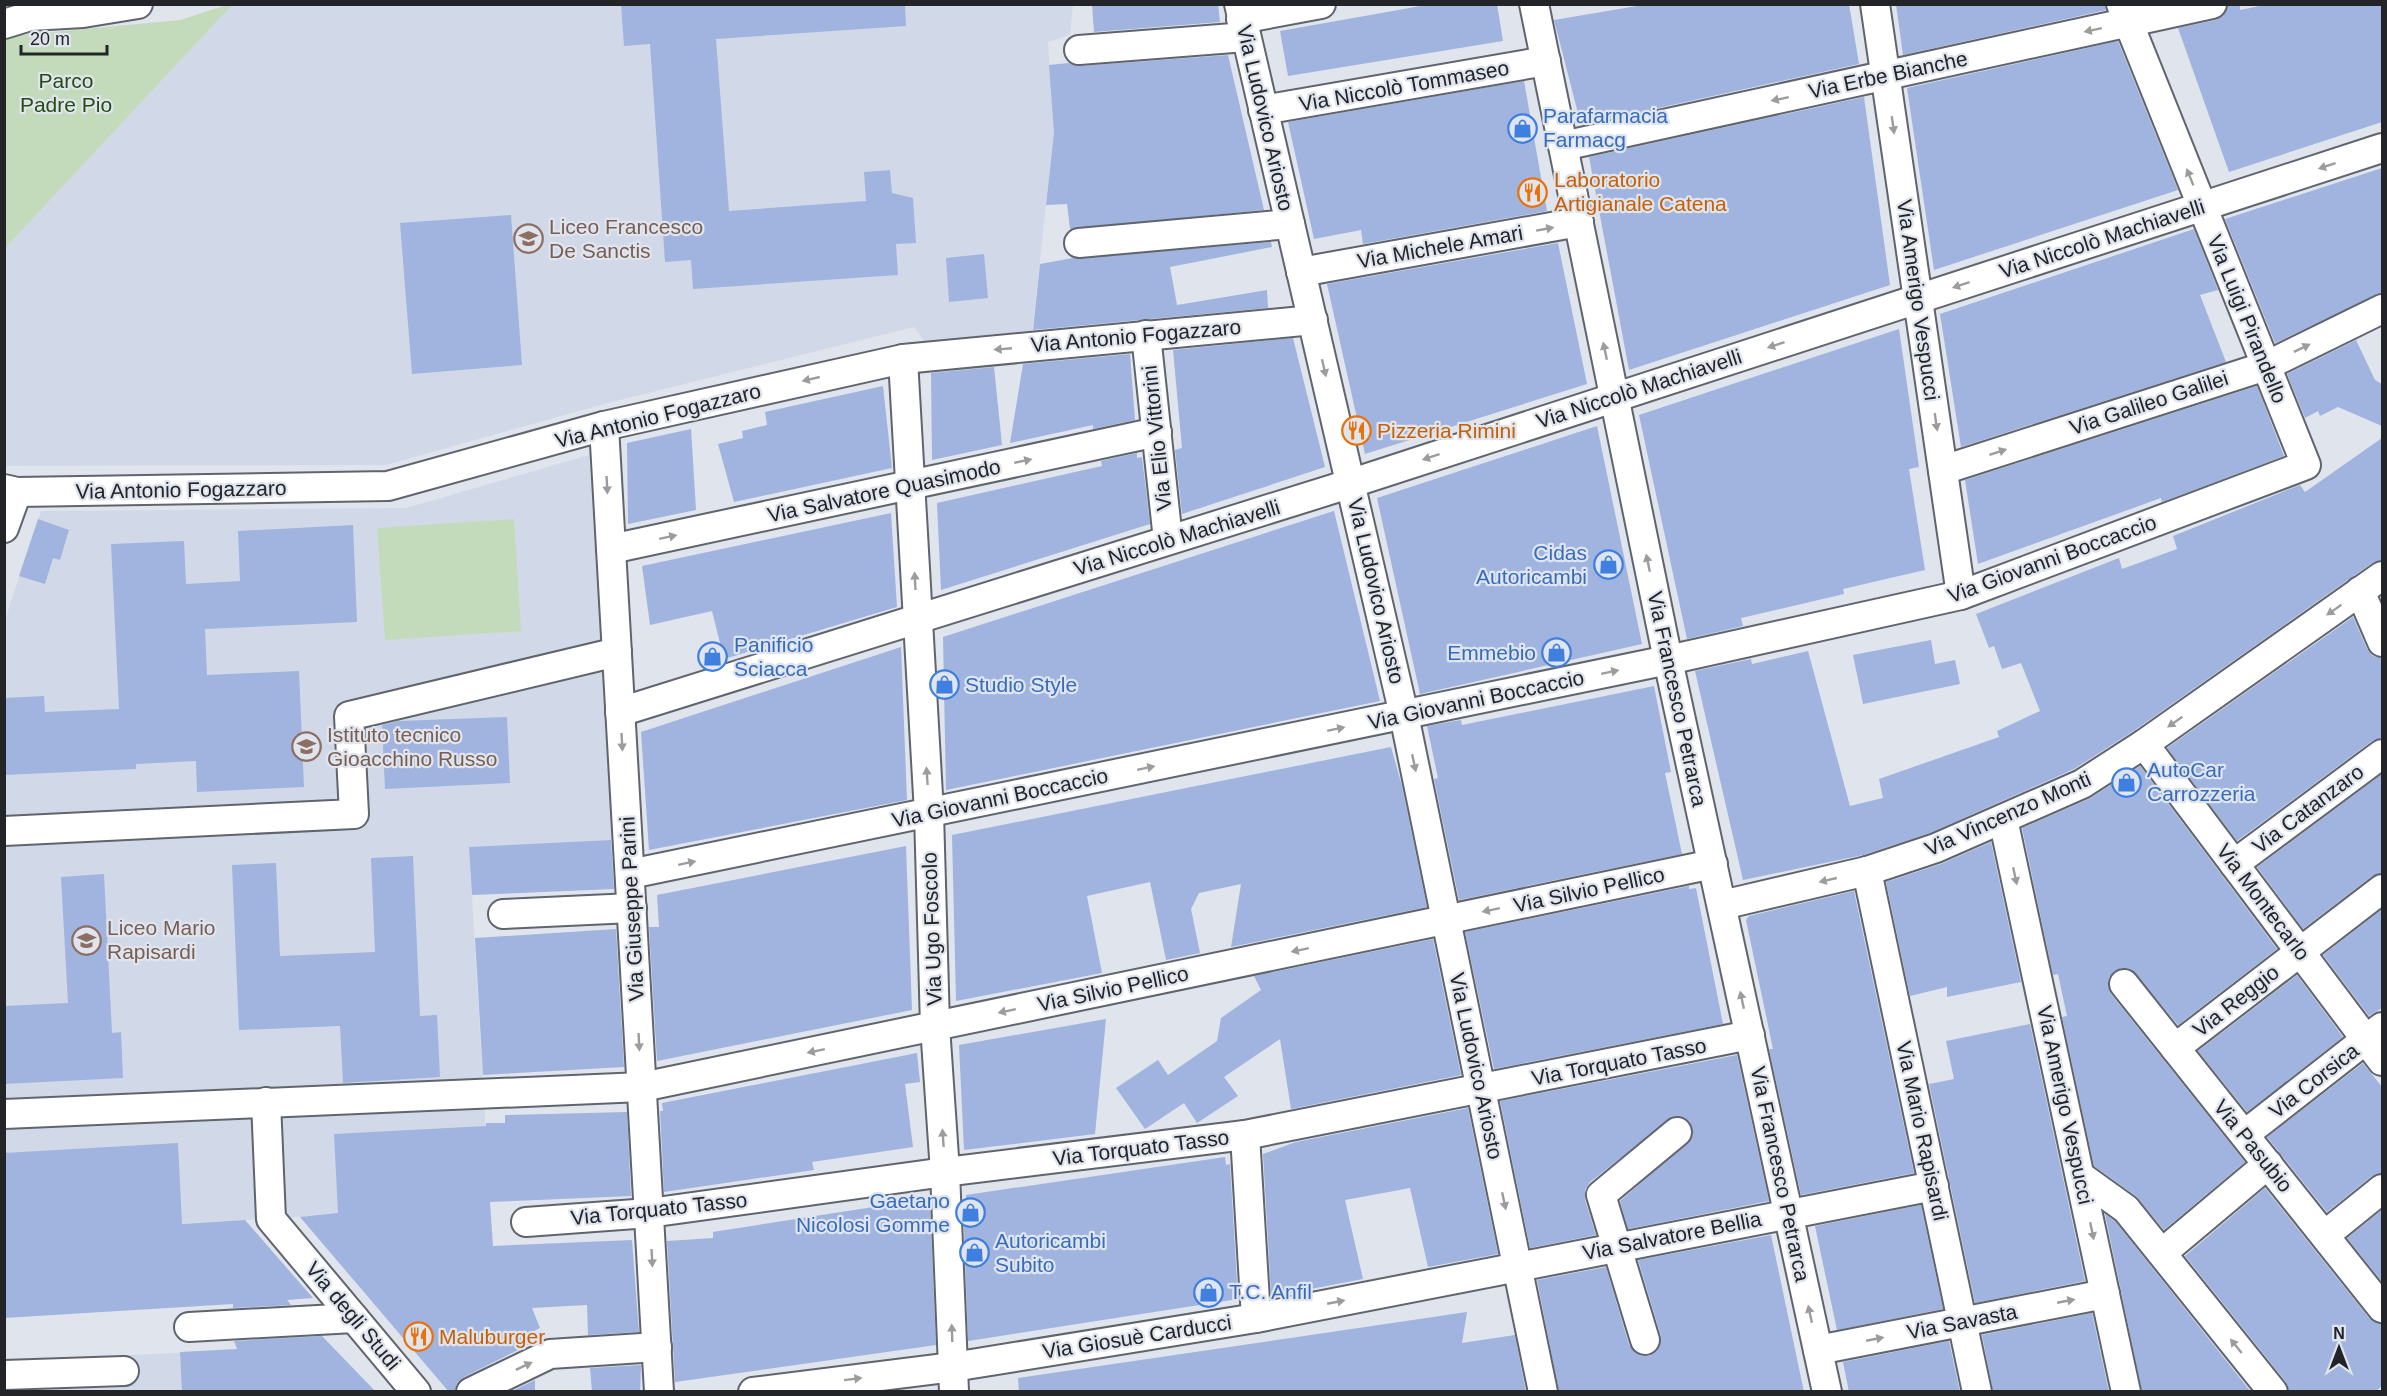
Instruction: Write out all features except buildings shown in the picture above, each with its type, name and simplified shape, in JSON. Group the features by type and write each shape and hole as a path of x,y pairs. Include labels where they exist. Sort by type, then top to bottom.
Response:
{"street":[{"path":"4,24 30,16 82,13 138,4"},
{"path":"1079,50 1321,4"},
{"name":"Via Amerigo Vespucci","path":"1875,4 1961,595"},
{"name":"Via Erbe Bianche","path":"1563,146 1886,75 2125,14 2212,4"},
{"name":"Via Francesco Petrarca","path":"1539,5 1546,61 1668,660 1827,1392"},
{"name":"Via Luigi Pirandello","path":"2125,14 2306,465"},
{"name":"Via Ludovico Ariosto","path":"1242,20 1352,483 1404,715 1543,1392"},
{"name":"Via Niccolò Tommaseo","path":"1263,110 1546,61"},
{"name":"Via Niccolò Machiavelli","path":"621,712 1352,483 2382,148"},
{"name":"Via Michele Amari","path":"1301,272 1579,222"},
{"path":"1079,243 1290,224"},
{"name":"Via Galileo Galilei","path":"1943,470 2265,366 2382,309"},
{"name":"Via Antonio Fogazzaro","path":"10,491 388,486 604,426 903,358 1312,320"},
{"name":"Via Elio Vittorini","path":"1146,336 1168,540"},
{"name":"Via Ugo Foscolo","path":"903,358 929,813 935,1026 945,1172 954,1379"},
{"name":"Via Giuseppe Parini","path":"604,426 659,1392"},
{"name":"Via Salvatore Quasimodo","path":"611,549 1157,432"},
{"name":"Via Giovanni Boccaccio","path":"630,874 1668,660 1961,595 2306,465"},
{"path":"4,528 10,491"},
{"path":"2371,584 2382,642"},
{"name":"Via Vincenzo Monti","path":"1722,905 1867,871 1936,848 2082,784 2144,744 2371,584"},
{"path":"4,831 354,814 350,716 617,652"},
{"name":"Via Montecarlo","path":"2144,744 2300,952 2377,1043"},
{"name":"Via Catanzaro","path":"2234,864 2382,754"},
{"name":"Via Amerigo Vespucci","path":"2003,819 2126,1392"},
{"name":"Via Silvio Pellico","path":"4,1114 642,1087 1713,864"},
{"name":"Via Mario Rapisardi","path":"1867,871 1977,1392"},
{"name":"Via Reggio","path":"2175,1048 2382,889"},
{"path":"503,914 632,908"},
{"name":"Via Pasubio","path":"2124,984 2382,1308"},
{"name":"Via Torquato Tasso","path":"526,1222 649,1214 945,1172 1245,1135 1750,1035"},
{"name":"Via Corsica","path":"2245,1134 2377,1043"},
{"name":"Via degli Studi","path":"266,1102 271,1219 416,1392"},
{"path":"1645,1340 1601,1195 1677,1132"},
{"path":"1245,1135 1256,1318"},
{"path":"2162,1253 2268,1164"},
{"path":"2080,1176 2126,1209 2273,1392"},
{"name":"Via Salvatore Bellia","path":"1517,1267 1934,1186"},
{"path":"2325,1235 2382,1189"},
{"name":"Via Giosuè Carducci","path":"753,1392 954,1379 1517,1267"},
{"name":"Via Savasta","path":"1818,1350 2105,1293"},
{"path":"189,1327 354,1317"},
{"path":"471,1392 550,1354 657,1347"},
{"path":"4,1375 124,1371"}],"shaded area":[{"name":"Liceo Francesco De Sanctis","path":"232,5 1073,5 1070,35 1048,42 1055,149 1052,150 1032,333 928,346 914,327 604,404 386,465 5,466 4,248"},
{"path":"589,455 613,840 469,847 490,1202 271,1219 5,1232 4,623 41,511 406,508"},
{"path":"227,1350 229,1391 5,1392 5,1362"}],"green space":[{"name":"Parco Padre Pio","path":"232,5 5,248 4,41 11,36 180,20"},
{"path":"514,519 521,631 385,640 377,528"}],"place":[{"name":"Parafarmacia Farmacg","path":"1522,128"},
{"name":"Laboratorio Artigianale Catena","path":"1533,192"},
{"name":"Liceo Francesco De Sanctis","path":"528,239"},
{"name":"Pizzeria Rimini","path":"1356,431"},
{"name":"Cidas Autoricambi","path":"1608,565"},
{"name":"Emmebio","path":"1557,653"},
{"name":"Panificio Sciacca","path":"713,657"},
{"name":"Studio Style","path":"944,685"},
{"name":"Istituto tecnico Gioacchino Russo","path":"306,747"},
{"name":"AutoCar Carrozzeria","path":"2126,782"},
{"name":"Liceo Mario Rapisardi","path":"86,940"},
{"name":"Gaetano Nicolosi Gomme","path":"971,1213"},
{"name":"Autoricambi Subito","path":"974,1253"},
{"name":"T.C. Anfil","path":"1208,1292"},
{"name":"Maluburger","path":"418,1337"}]}
